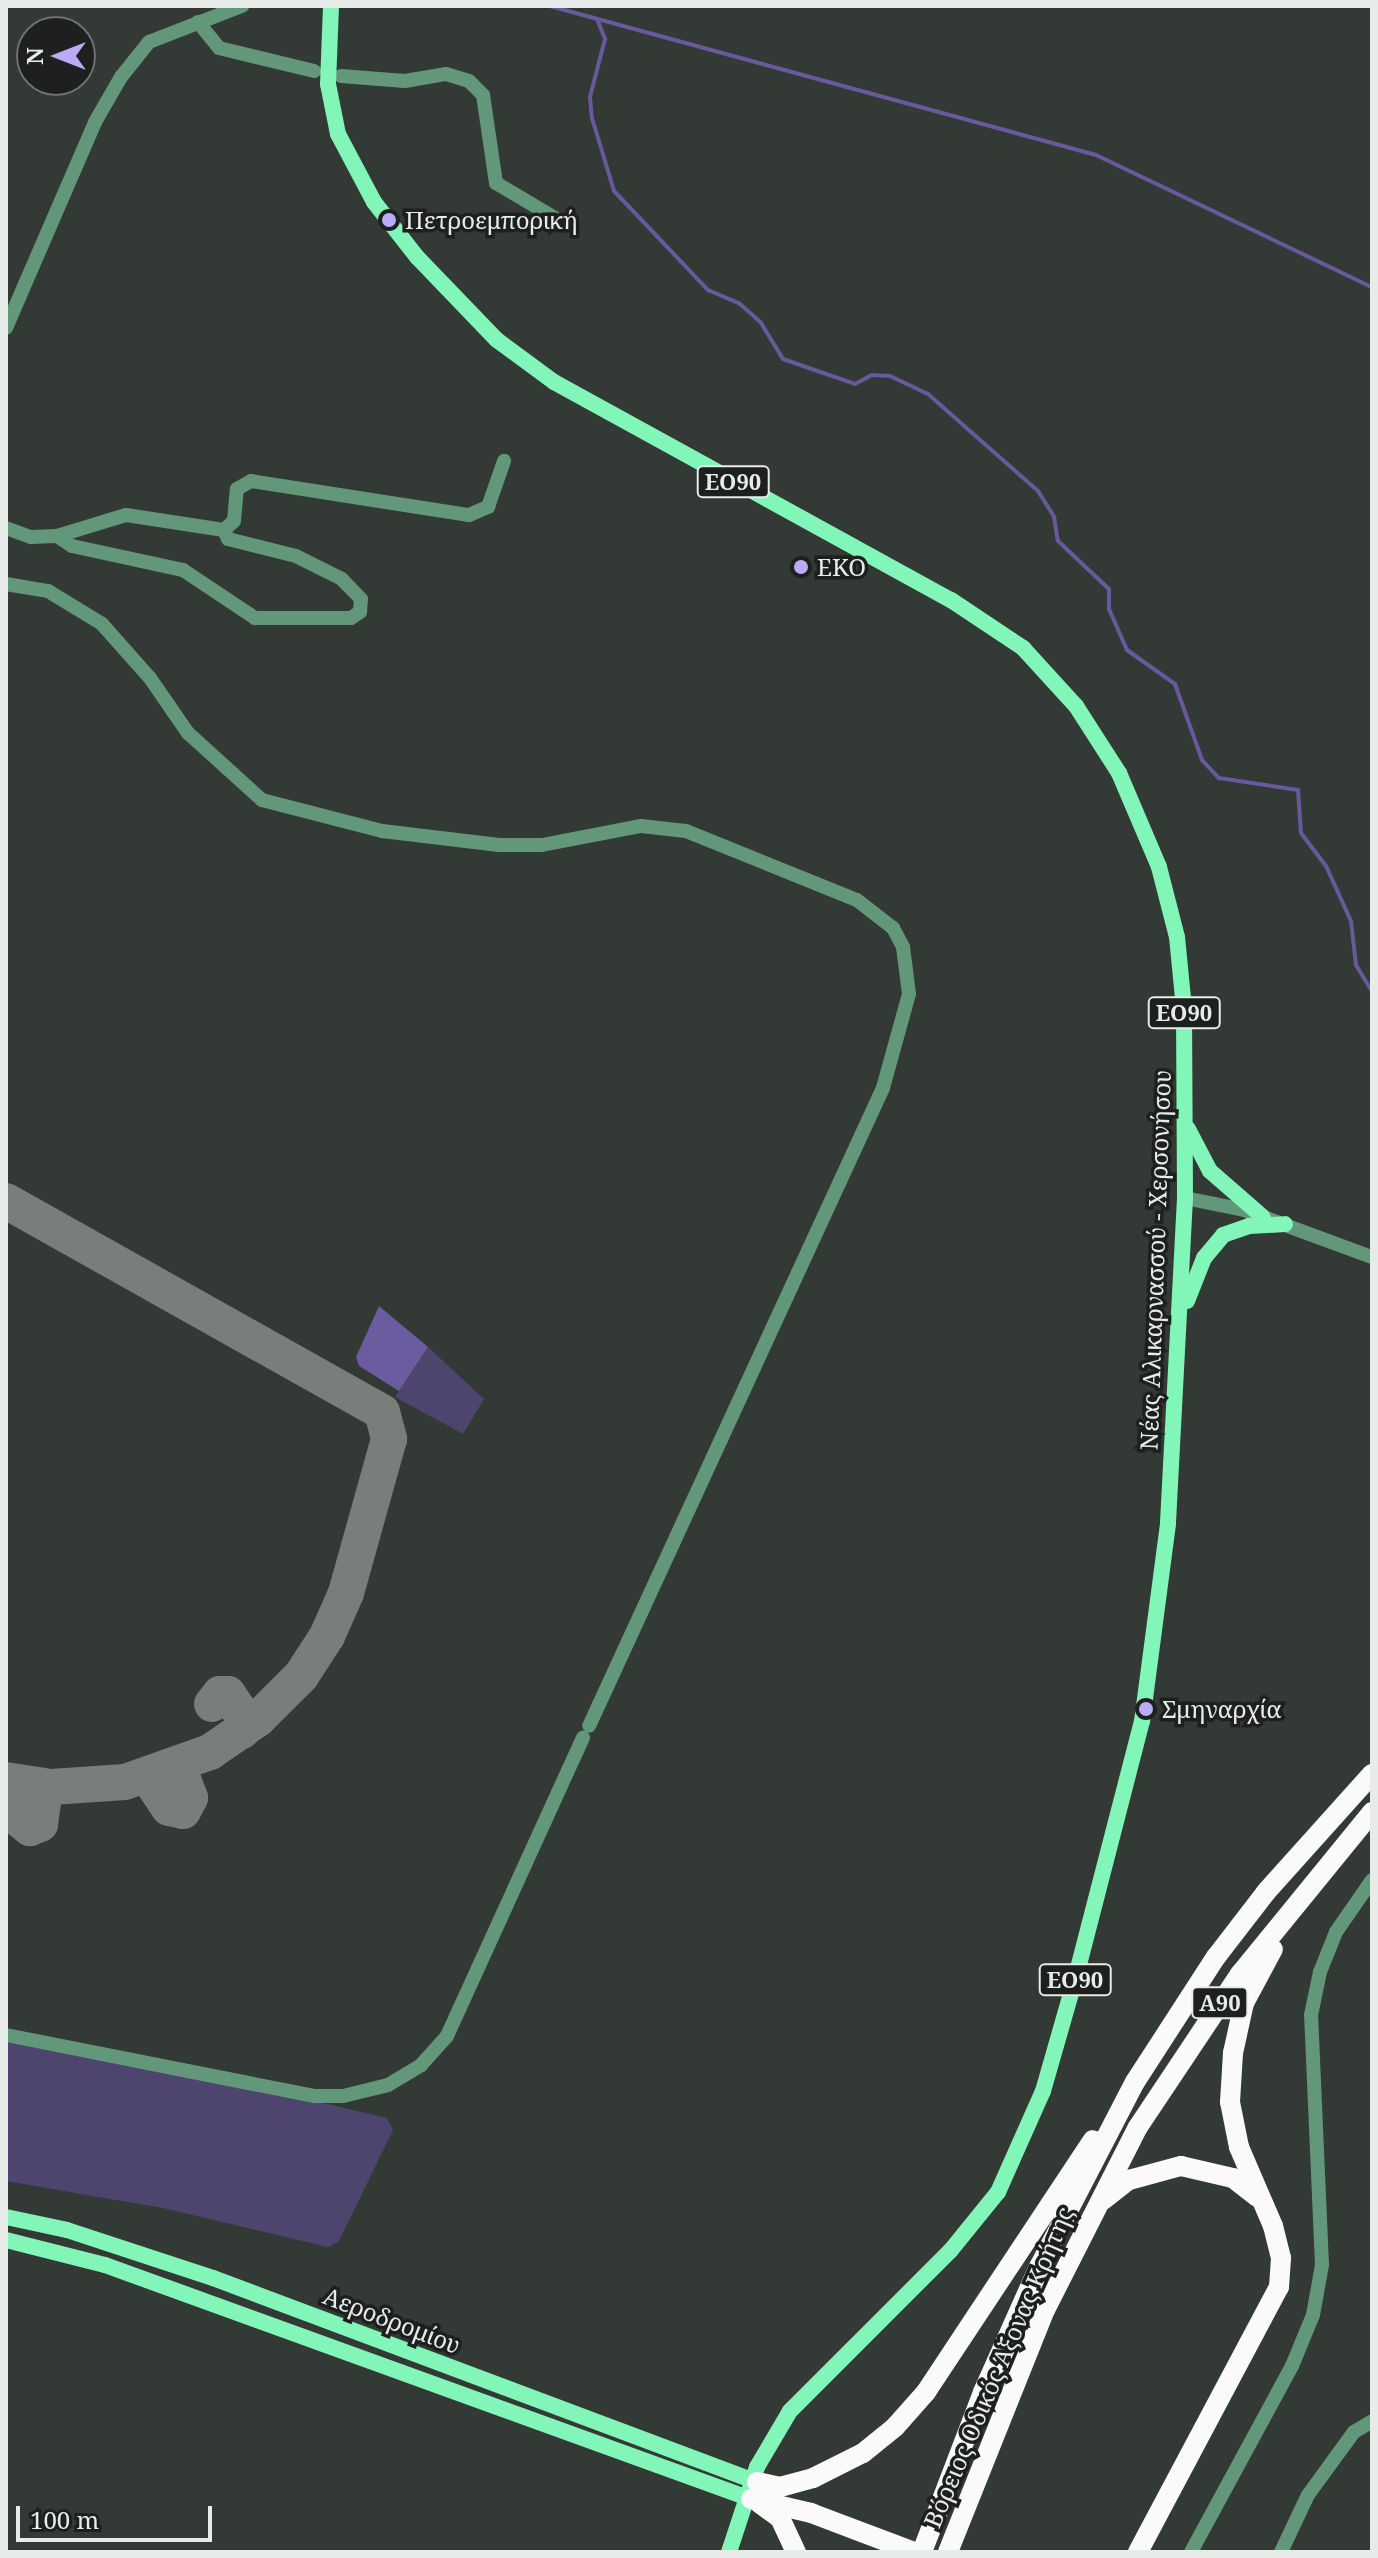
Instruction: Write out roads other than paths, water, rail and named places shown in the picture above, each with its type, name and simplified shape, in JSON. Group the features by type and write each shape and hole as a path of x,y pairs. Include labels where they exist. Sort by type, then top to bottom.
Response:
{"highway":[{"name":"Βόρειος Οδικός Άξονας Κρήτης","path":"922,2552 1039,2267 1135,2082 1216,1957 1266,1892 1372,1774"},
{"name":"Βόρειος Οδικός Άξονας Κρήτης","path":"948,2552 1045,2310 1092,2210 1186,2051 1301,1894 1372,1812"},
{"path":"1138,2552 1279,2287 1281,2258 1239,2147 1230,2102 1233,2053 1244,2003 1286,1931 1372,1827"},
{"path":"776,2498 863,2453 926,2392 1059,2187 1135,2082"},
{"path":"1092,2210 1129,2180 1181,2166 1233,2178 1260,2199"},
{"path":"752,2489 914,2552"},
{"path":"776,2498 796,2552"}],"main road":[{"name":"Νέας Αλικαρνασσού - Χερσονήσου","path":"331,6 329,96 347,156 396,232 486,330 584,401 974,613 1023,648 1076,706 1129,794 1169,902 1182,974 1185,1198 1182,1313 1168,1524 1142,1721 1076,1976 1031,2125 1011,2171 984,2211 929,2272 804,2393 752,2489"},
{"path":"1186,1125 1210,1171 1263,1217"},
{"path":"1182,1313 1204,1258 1223,1235 1249,1226 1285,1224"},
{"name":"Αεροδρομίου","path":"6,2217 81,2234 213,2278 725,2470 752,2489"},
{"name":"Αεροδρομίου","path":"6,2240 105,2265 720,2488 752,2489"},
{"name":"ΕΟ90","path":"729,2552 752,2489"}],"street":[{"path":"6,328 95,122 121,77 149,42 242,6"},
{"path":"198,22 219,48 314,71"},
{"path":"341,76 405,81 446,74 469,81 483,95 496,183 555,218"},
{"path":"224,530 234,521 237,489 251,481 453,514 478,513 492,499 504,461"},
{"path":"6,528 31,537 57,536 126,515 224,530"},
{"path":"57,536 72,546 183,570 255,618 351,618 360,612 361,599 342,579 296,556 228,539 224,530"},
{"path":"6,584 48,591 102,624 150,678 188,733 262,800 382,831 499,845 542,845 613,830 663,826 857,900 893,928 903,947 909,994 883,1088 447,2036 421,2065 395,2081 364,2092 315,2096 6,2035"},
{"path":"1185,1198 1263,1217 1372,1257"},
{"path":"1191,2552 1292,2366 1313,2315 1322,2265 1311,2015 1320,1972 1336,1932 1372,1880"},
{"path":"1281,2552 1308,2495 1354,2432 1372,2421"}],"waterway":[{"path":"550,6 1096,155 1372,287"},
{"path":"597,19 605,39 590,97 592,118 614,191 708,290 739,303 761,323 783,359 855,384 872,375 890,376 928,394 1038,491 1054,517 1058,541 1109,589 1109,609 1127,650 1175,684 1202,760 1219,778 1298,790 1301,833 1326,866 1351,921 1356,965 1372,992"}],"place":[{"name":"Πετροεμπορική","path":"389,220"},
{"name":"EKO","path":"801,567"},
{"name":"Σμηναρχία","path":"1146,1709"}]}
